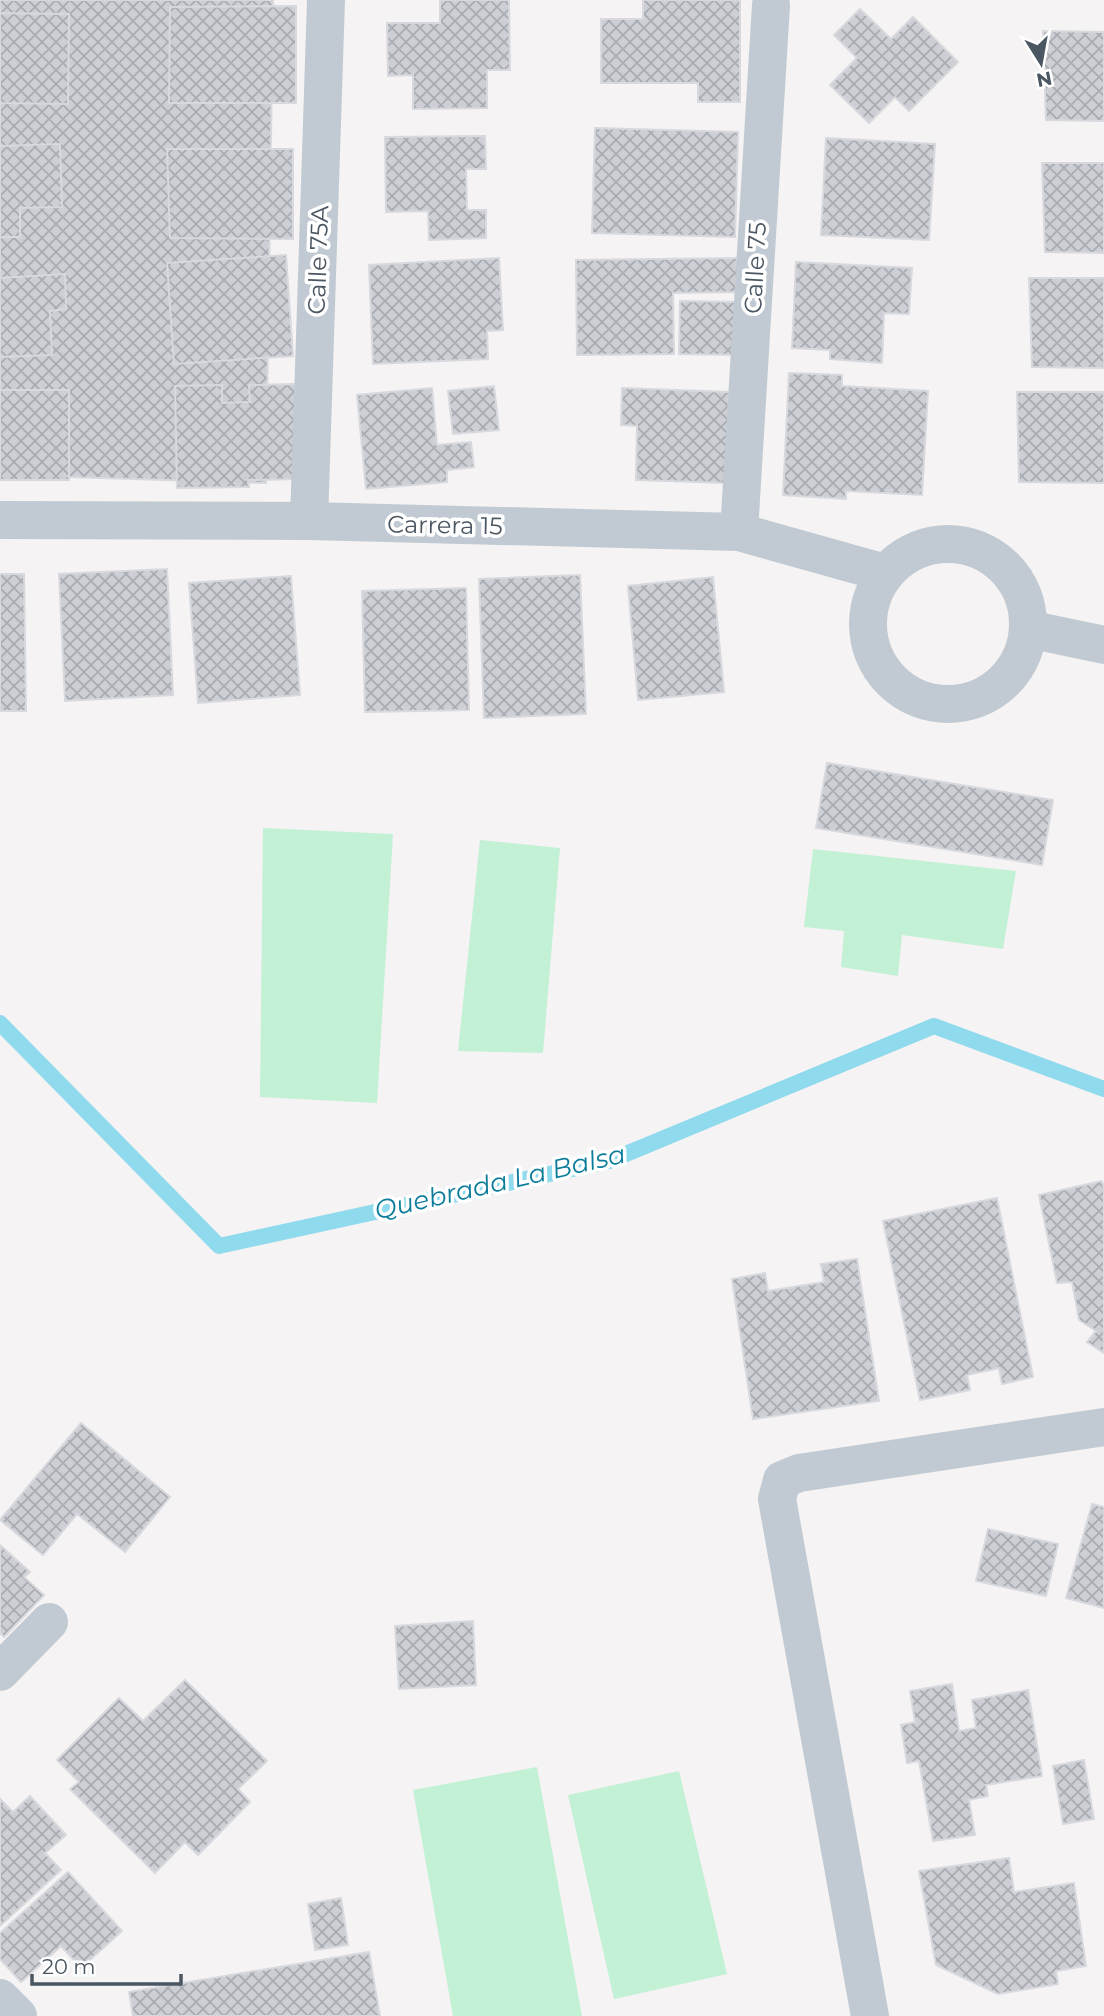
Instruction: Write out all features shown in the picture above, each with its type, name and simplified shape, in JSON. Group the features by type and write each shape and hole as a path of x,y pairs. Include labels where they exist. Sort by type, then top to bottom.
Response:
{"street":[{"name":"Calle 75A","path":"309,521 326,0"},
{"name":"Calle 75","path":"739,532 771,5"},
{"name":"Carrera 15","path":"0,520 309,521 739,532 885,573"},
{"path":"952,544 977,549 999,562 1017,581 1026,604 1028,629 1023,655 1008,678 986,695 959,704 931,703 905,692 884,675 871,650 867,623 872,596 885,573 903,556 927,546 952,544"},
{"path":"1028,629 1104,645"},
{"path":"870,2016 777,1499 782,1480 799,1472 1104,1427"},
{"path":"0,1672 49,1622"},
{"path":"0,1998 18,2016"}],"green space":[{"path":"263,828 393,834 377,1103 260,1097"},
{"path":"480,840 560,848 543,1053 458,1051"},
{"path":"813,849 1016,871 1003,949 902,935 898,976 841,967 844,931 804,927"},
{"path":"537,1767 582,2016 453,2016 413,1790"},
{"path":"679,1771 727,1974 614,1999 568,1795"}],"building":[{"path":"0,0 273,0 266,483 0,475"},
{"path":"440,0 509,0 510,70 487,70 487,108 413,109 413,75 388,76 387,23 440,23"},
{"path":"643,0 740,0 740,102 698,102 698,83 601,83 601,19 643,19"},
{"path":"296,6 296,103 169,103 170,7"},
{"path":"860,9 891,39 913,17 958,62 909,111 895,97 869,123 830,85 857,58 834,35"},
{"path":"0,13 69,14 68,104 0,103"},
{"path":"1043,31 1104,32 1104,121 1046,120"},
{"path":"595,128 738,132 735,237 592,233"},
{"path":"485,136 486,169 466,169 467,210 486,210 486,238 429,240 428,211 386,212 385,137"},
{"path":"826,138 935,144 929,240 821,235"},
{"path":"60,144 62,207 20,208 20,237 0,237 0,146"},
{"path":"167,149 293,149 293,239 170,238"},
{"path":"1042,163 1104,163 1104,253 1045,252"},
{"path":"286,255 293,356 174,364 167,263"},
{"path":"499,258 503,330 487,331 488,359 373,364 369,265"},
{"path":"737,258 737,292 673,293 674,354 577,355 576,260"},
{"path":"796,262 912,268 909,314 884,313 882,363 830,359 830,350 792,348"},
{"path":"65,274 66,309 50,311 52,355 0,357 0,278"},
{"path":"1029,278 1104,278 1104,368 1032,367"},
{"path":"680,301 738,302 736,355 679,354"},
{"path":"789,373 842,375 842,386 928,391 922,495 846,491 846,499 783,495"},
{"path":"295,384 298,479 248,480 249,487 177,488 175,386 222,385 222,403 250,402 249,385"},
{"path":"494,386 499,430 453,434 448,391"},
{"path":"432,388 437,445 471,442 474,467 447,470 447,482 366,489 357,395"},
{"path":"622,388 729,392 727,483 636,480 637,426 621,425"},
{"path":"0,390 69,390 69,480 0,480"},
{"path":"1017,392 1104,392 1104,483 1019,482"},
{"path":"167,569 173,695 65,701 59,574"},
{"path":"0,574 24,574 26,711 0,711"},
{"path":"580,575 586,714 484,718 479,579"},
{"path":"291,576 300,695 198,703 189,583"},
{"path":"713,577 724,692 638,700 628,586"},
{"path":"466,588 469,710 365,712 362,591"},
{"path":"827,763 1053,800 1042,865 816,828"},
{"path":"1102,1181 1104,1353 1087,1342 1096,1331 1079,1320 1072,1282 1057,1283 1039,1195"},
{"path":"997,1198 1033,1377 1002,1384 999,1368 967,1375 970,1390 920,1400 883,1221"},
{"path":"857,1259 879,1401 753,1419 732,1279 765,1273 768,1291 824,1282 821,1264"},
{"path":"81,1423 170,1497 125,1552 77,1514 43,1555 0,1520"},
{"path":"1092,1504 1104,1507 1104,1608 1066,1598"},
{"path":"988,1529 1058,1544 1046,1596 976,1581"},
{"path":"0,1545 30,1572 24,1577 44,1595 4,1637 0,1633"},
{"path":"473,1621 476,1685 399,1689 395,1626"},
{"path":"185,1680 267,1761 238,1789 250,1802 198,1855 185,1842 155,1873 70,1789 79,1782 57,1760 119,1698 143,1721"},
{"path":"952,1684 959,1731 976,1728 972,1700 1028,1690 1042,1776 986,1785 988,1796 969,1800 975,1835 933,1841 919,1761 907,1763 901,1725 915,1722 910,1691"},
{"path":"1084,1760 1094,1819 1063,1824 1053,1766"},
{"path":"30,1796 66,1835 45,1853 61,1870 0,1926 0,1799 13,1812"},
{"path":"1009,1858 1014,1892 1074,1883 1086,1966 1056,1971 1058,1984 998,1994 936,1965 919,1871"},
{"path":"68,1872 122,1931 81,1968 61,1946 21,1982 0,1959 0,1933"},
{"path":"341,1898 348,1945 315,1950 308,1904"},
{"path":"369,1952 380,2016 133,2016 129,1992"}],"waterway":[{"name":"Quebrada La Balsa","path":"0,1023 219,1246 609,1161 934,1026 1104,1089"}]}
